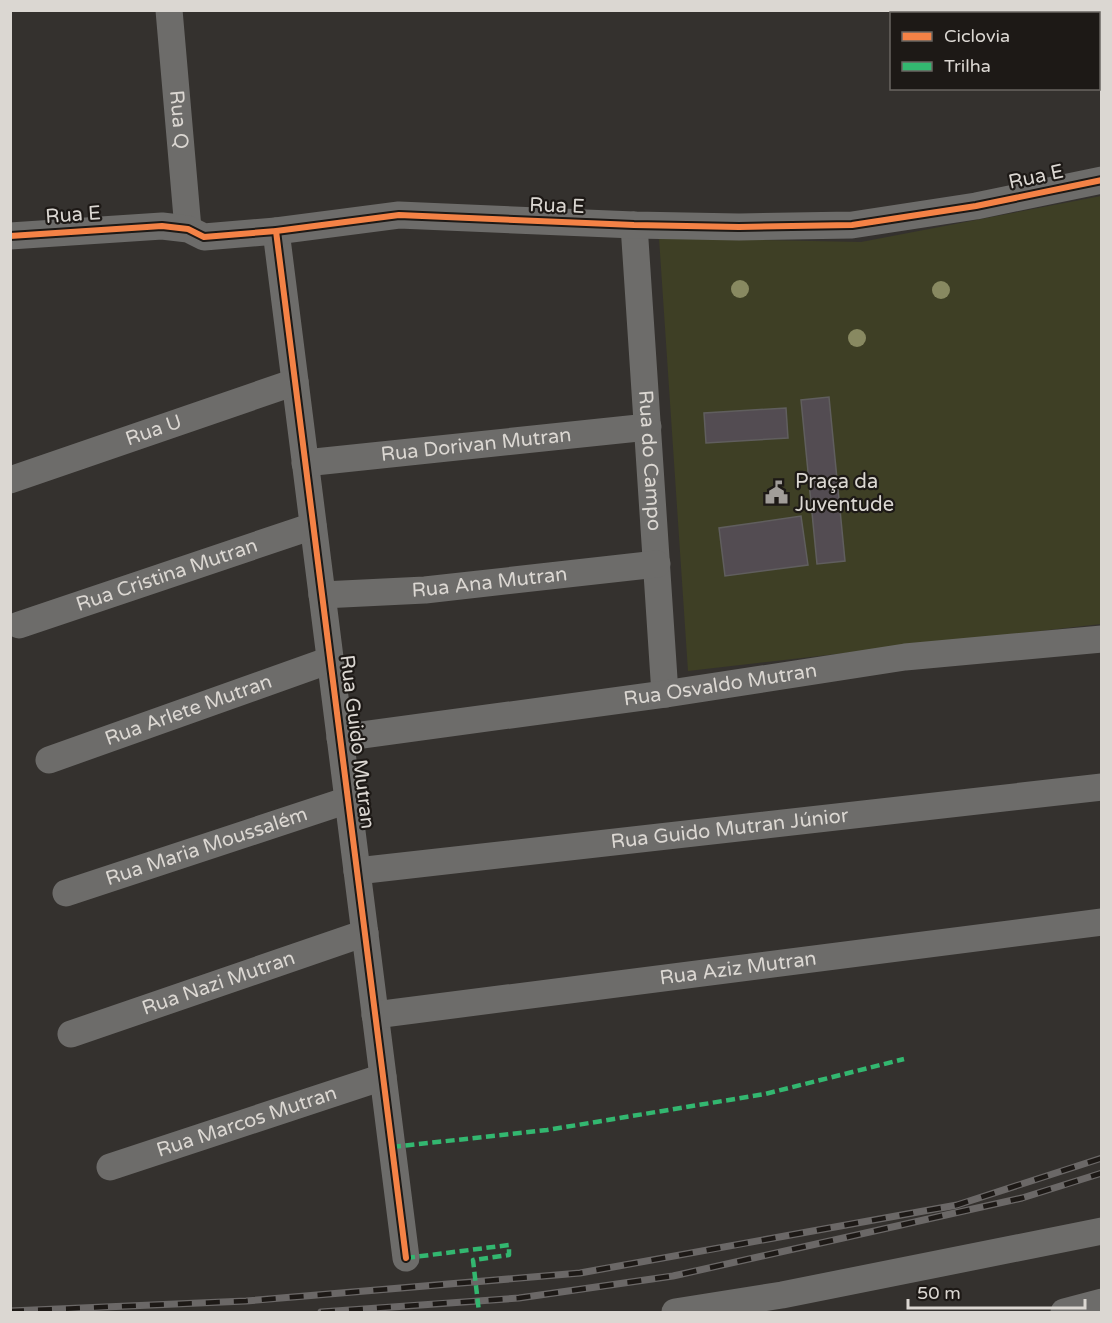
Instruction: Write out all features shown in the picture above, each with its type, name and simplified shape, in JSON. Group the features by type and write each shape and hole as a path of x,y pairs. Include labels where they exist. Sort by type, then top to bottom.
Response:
{"street":[{"name":"Rua Q","path":"169,10 188,229"},
{"name":"Rua E","path":"10,236 162,226 188,229 204,237 276,231 399,215 634,225 739,227 852,225 976,206 1101,180"},
{"name":"Rua do Campo","path":"634,225 665,694"},
{"name":"Rua Guido Mutran","path":"276,231 406,1258"},
{"name":"Rua U","path":"10,480 295,382"},
{"name":"Rua Dorivan Mutran","path":"305,463 648,427"},
{"name":"Rua Cristina Mutran","path":"19,625 313,526"},
{"name":"Rua Ana Mutran","path":"322,595 425,590 657,564"},
{"name":"Rua Osvaldo Mutran","path":"340,738 665,694 905,657 1101,639"},
{"name":"Rua Arlete Mutran","path":"49,760 330,660"},
{"name":"Rua Guido Mutran Júnior","path":"357,871 1101,787"},
{"name":"Rua Maria Moussalém","path":"66,893 348,800"},
{"name":"Rua Aziz Mutran","path":"375,1015 1101,922"},
{"name":"Rua Nazi Mutran","path":"71,1034 365,933"},
{"name":"Rua Marcos Mutran","path":"110,1167 383,1077"},
{"path":"675,1312 782,1295 1101,1231"},
{"path":"1064,1312 1101,1302"}],"green space":[{"path":"1101,196 1101,624 688,671 659,238 861,242"}],"building":[{"path":"829,397 845,561 817,564 801,400"},
{"path":"786,408 788,438 706,443 704,413"},
{"path":"801,516 808,565 725,576 719,528"}],"railway":[{"path":"10,1311 246,1301 580,1273 957,1205 1102,1158"},
{"path":"321,1312 519,1298 673,1276 1022,1198 1102,1173"}],"marked path":[{"path":"392,1147 547,1130 765,1094 904,1059"},
{"path":"406,1258 509,1245 509,1255 473,1260 479,1312"}],"cycle path":[{"path":"10,236 162,226 188,229 204,237 276,231 399,215 634,225 739,227 852,225 976,206 1102,180"},
{"path":"276,231 406,1258"}],"place":[{"name":"Praça da Juventude","path":"777,493"}]}
